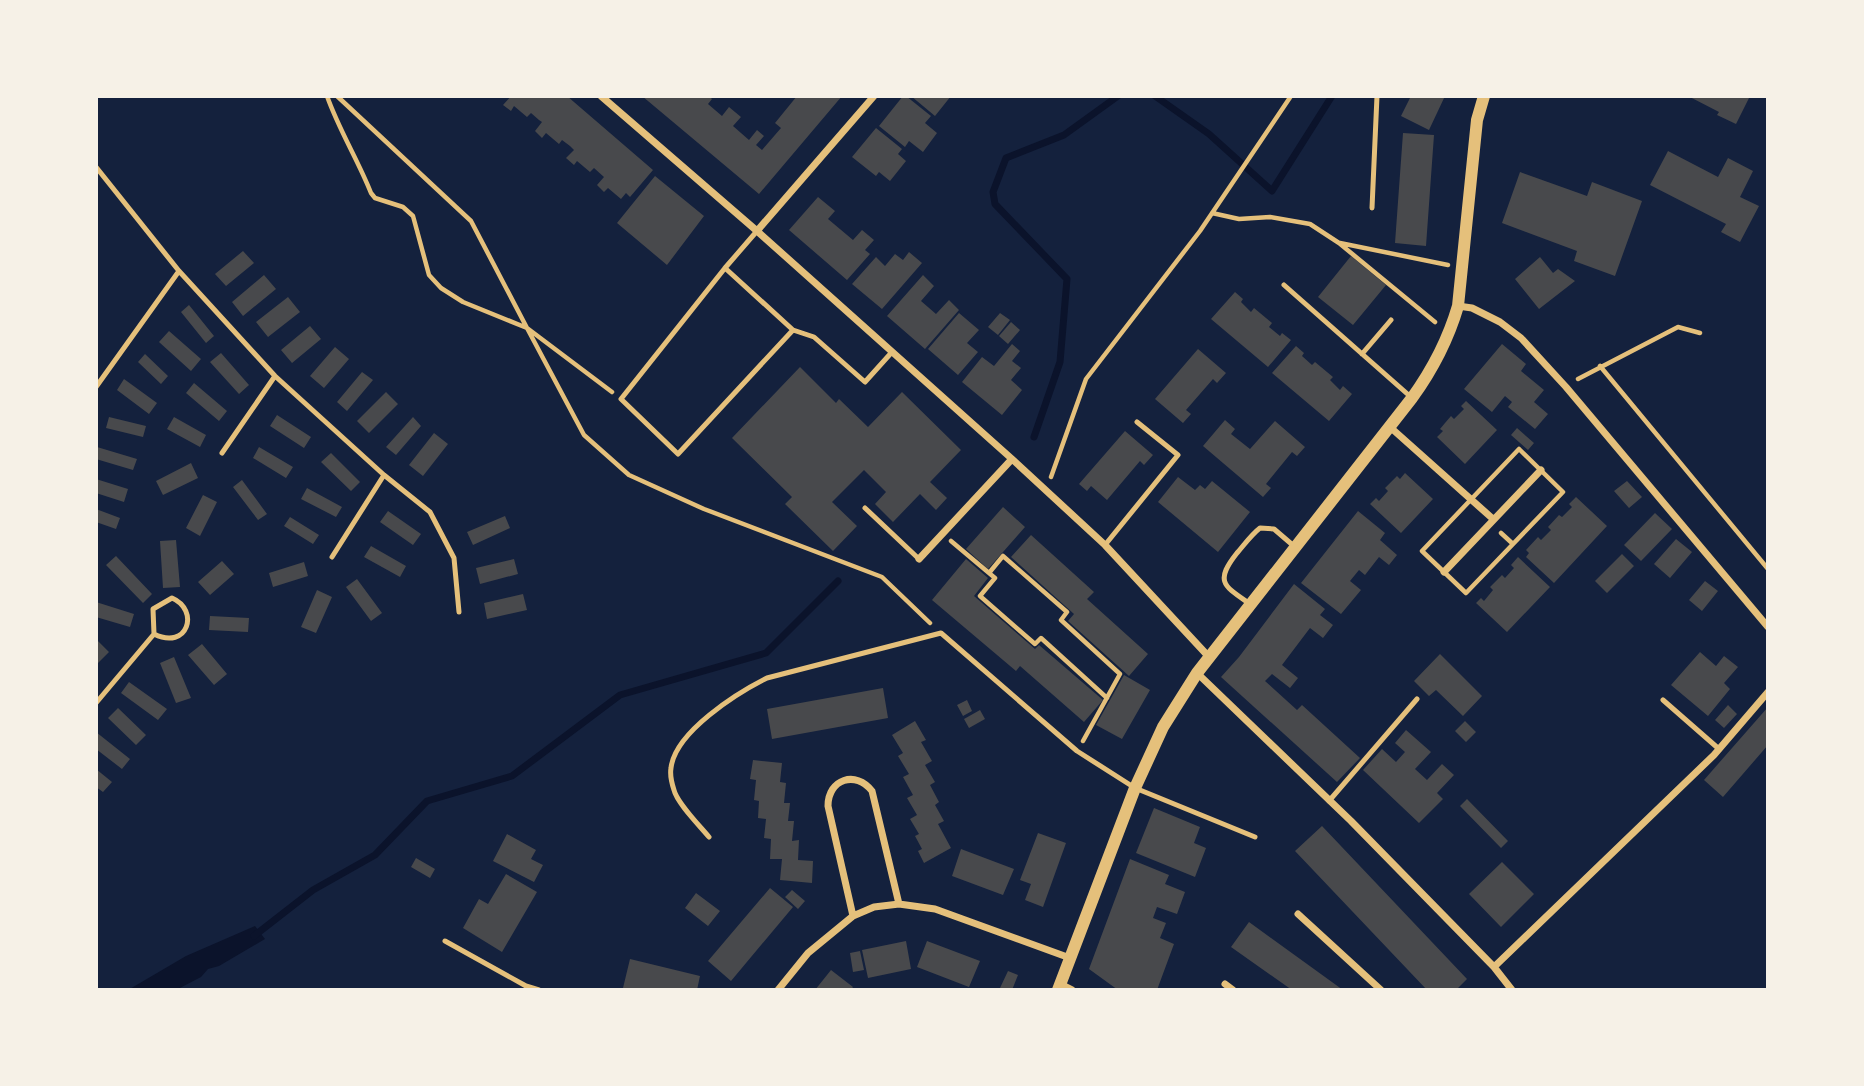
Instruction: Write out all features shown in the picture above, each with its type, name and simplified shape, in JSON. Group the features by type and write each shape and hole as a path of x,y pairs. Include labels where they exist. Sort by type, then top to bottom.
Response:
{"street":[{"path":"601,96 1012,459 1105,545 1209,657"},
{"path":"757,231 873,96"},
{"path":"1063,988 1070,958 1135,788 1163,727 1196,673 1429,375 1450,334 1458,306 1477,120 1483,96"},
{"path":"1458,306 1472,308 1500,322 1521,338 1566,387 1768,628"},
{"path":"1390,426 1493,519"},
{"path":"919,559 1012,459"},
{"path":"1444,572 1541,470"},
{"path":"1196,673 1329,801 1494,967 1512,990"},
{"path":"1494,967 1718,749 1768,692"},
{"path":"853,916 828,806 830,791 841,780 862,781 872,791 899,904"},
{"path":"778,990 808,953 853,916 874,907 899,904 934,909 1070,958"},
{"path":"1298,914 1381,990"},
{"path":"1224,984 1233,990"}],"lane":[{"path":"1372,208 1377,96"},
{"path":"96,167 178,271 275,376 384,475 430,512 454,558 459,612"},
{"path":"757,231 621,399 678,454 793,330"},
{"path":"725,268 793,330 814,337 865,382 892,352"},
{"path":"96,387 178,271"},
{"path":"1284,285 1412,398"},
{"path":"1362,354 1391,320"},
{"path":"222,453 275,376"},
{"path":"1105,545 1178,455 1137,422"},
{"path":"332,557 384,475"},
{"path":"865,508 919,559"},
{"path":"1250,604 1228,587 1224,578 1226,567 1260,528 1274,529 1295,547"},
{"path":"96,703 154,634 153,609 172,598 179,601 185,610 188,623 184,632 174,639 164,639 154,634"},
{"path":"709,837 674,792 671,768 689,733 746,689 767,678 941,633 1077,751 1135,788 1255,837"},
{"path":"1329,801 1417,699"},
{"path":"1663,700 1718,749"},
{"path":"445,941 526,986 539,990"}],"path":[{"path":"327,96 371,193 375,198 403,207 413,216 429,275 441,288 463,302 527,328 621,399"},
{"path":"337,96 471,221 584,435 629,475 704,509 882,577 941,633"},
{"path":"1046,491 1086,379 1212,213 1291,96"},
{"path":"1212,213 1239,219 1270,217 1310,224 1339,243 1450,334"},
{"path":"1339,243 1462,267"},
{"path":"1566,387 1600,366 1678,327 1700,332"},
{"path":"1600,366 1768,569"},
{"path":"943,534 995,578 980,596 1035,644 1041,638 1107,698"},
{"path":"989,573 1003,556 1067,612 1061,620 1121,674 1077,751"}],"water":[{"path":"255,926 265,939 219,966 208,969 201,977 176,990 128,990 186,956"}],"building":[{"path":"511,96 567,96 653,170 630,197 626,193 621,199 608,188 604,192 597,185 604,177 594,168 590,172 577,161 574,165 566,158 574,150 570,146 562,140 559,144 546,133 542,138 535,131 542,122 531,113 527,117 514,106 511,111 503,105"},
{"path":"642,96 709,96 712,99 708,104 722,116 729,107 741,117 733,126 749,140 757,130 764,136 756,145 762,150 781,128 775,123 797,96 842,96 759,194"},
{"path":"903,96 931,116 925,123 937,133 923,152 909,141 905,147 879,126"},
{"path":"911,96 951,96 935,116"},
{"path":"1411,96 1445,96 1429,130 1401,116"},
{"path":"1688,96 1750,96 1736,124"},
{"path":"876,128 902,149 898,154 906,161 890,181 879,172 876,176 852,157"},
{"path":"1403,133 1434,135 1426,246 1395,243"},
{"path":"1668,151 1718,177 1728,158 1753,171 1740,197 1759,206 1740,242 1721,232 1726,224 1650,185"},
{"path":"1520,172 1587,196 1592,182 1642,201 1615,276 1574,261 1577,251 1502,223"},
{"path":"655,176 704,216 667,265 617,223"},
{"path":"818,197 835,211 828,219 853,240 862,230 874,240 865,250 870,254 847,280 789,230"},
{"path":"243,251 254,263 226,286 215,274"},
{"path":"909,252 922,263 882,309 852,284 876,257 885,266 895,254 903,260"},
{"path":"1351,256 1386,285 1353,325 1318,297"},
{"path":"1540,257 1553,273 1558,269 1575,281 1539,309 1515,279"},
{"path":"264,275 276,289 243,316 232,302"},
{"path":"923,275 934,286 921,301 936,314 949,300 959,310 925,349 887,316"},
{"path":"1235,292 1251,312 1254,308 1272,323 1269,327 1280,336 1282,333 1291,340 1268,367 1211,319"},
{"path":"288,297 300,312 268,337 256,322"},
{"path":"189,305 214,336 206,343 181,312"},
{"path":"959,313 979,330 967,343 978,352 958,375 928,349"},
{"path":"1000,313 1010,320 998,335 988,327"},
{"path":"1011,322 1020,330 1008,344 999,336"},
{"path":"310,326 321,339 292,363 281,350"},
{"path":"169,331 201,359 191,371 159,342"},
{"path":"1012,344 1020,351 1012,361 1021,368 1011,380 1022,390 1002,415 962,382 982,357 994,366"},
{"path":"1502,344 1526,364 1521,371 1544,390 1534,402 1548,414 1535,429 1508,407 1512,402 1505,396 1492,412 1464,389"},
{"path":"1296,346 1312,365 1315,362 1333,377 1330,380 1340,390 1343,386 1352,394 1329,421 1272,373"},
{"path":"335,347 349,359 324,388 310,376"},
{"path":"1198,349 1226,373 1217,383 1213,379 1186,410 1191,414 1183,423 1155,399"},
{"path":"221,353 249,385 239,394 210,362"},
{"path":"145,354 168,376 161,384 138,362"},
{"path":"800,367 836,403 839,399 868,427 902,392 961,450 930,482 947,498 936,510 920,494 893,522 875,504 886,492 864,470 832,502 857,526 833,551 785,504 792,497 732,438"},
{"path":"362,372 373,380 347,411 337,402"},
{"path":"124,379 157,403 149,414 117,390"},
{"path":"194,383 227,411 219,421 186,393"},
{"path":"386,392 398,404 369,433 357,421"},
{"path":"1466,401 1497,430 1465,464 1437,437 1451,416 1454,419 1464,409 1461,406"},
{"path":"277,415 311,437 304,448 270,426"},
{"path":"109,417 146,426 143,437 106,428"},
{"path":"174,417 206,435 200,447 167,429"},
{"path":"413,417 421,426 396,455 386,447"},
{"path":"1225,420 1235,429 1231,434 1250,449 1275,421 1305,447 1297,456 1292,452 1266,484 1271,488 1263,497 1203,446"},
{"path":"1517,428 1534,443 1528,450 1511,435"},
{"path":"1125,431 1153,455 1144,465 1140,461 1107,500 1091,486 1087,491 1079,484"},
{"path":"434,433 448,444 423,476 409,465"},
{"path":"97,447 137,459 133,470 96,459"},
{"path":"259,447 293,467 286,478 253,458"},
{"path":"331,453 360,482 351,491 321,462"},
{"path":"191,463 198,478 163,495 156,481"},
{"path":"1405,473 1433,499 1401,533 1370,504 1376,498 1379,501 1388,491 1385,488 1397,476 1400,479"},
{"path":"1178,477 1195,490 1200,485 1205,489 1212,481 1250,512 1218,552 1158,502"},
{"path":"96,479 128,489 124,502 96,493"},
{"path":"242,480 267,514 258,520 233,487"},
{"path":"1627,481 1642,497 1629,508 1614,491"},
{"path":"307,488 342,507 336,517 301,499"},
{"path":"203,495 217,502 200,536 186,528"},
{"path":"1576,497 1607,526 1554,583 1526,557 1529,553 1526,550 1538,537 1541,540 1551,530 1548,527 1559,515 1562,517 1572,507 1569,504"},
{"path":"1003,507 1025,527 988,569 966,549"},
{"path":"96,509 120,518 116,529 96,522"},
{"path":"388,511 421,534 413,545 380,522"},
{"path":"1358,511 1385,533 1380,540 1397,555 1389,565 1379,557 1365,575 1359,570 1350,581 1361,590 1341,614 1301,583"},
{"path":"1655,513 1672,529 1641,561 1624,545"},
{"path":"505,516 510,528 473,545 467,532"},
{"path":"290,517 319,535 313,544 284,526"},
{"path":"1031,535 1094,592 1087,599 1148,654 1129,676 1068,621 1074,614 1011,557"},
{"path":"1676,539 1692,552 1670,578 1654,564"},
{"path":"176,540 180,587 163,588 160,541"},
{"path":"371,546 406,566 400,577 364,557"},
{"path":"1622,554 1634,566 1607,593 1595,581"},
{"path":"116,556 152,594 143,603 106,565"},
{"path":"1518,557 1550,587 1507,632 1476,603 1481,598 1484,601 1493,590 1490,587 1502,575 1505,578 1514,568 1511,565"},
{"path":"514,559 518,574 480,584 476,568"},
{"path":"966,559 988,578 974,596 1035,649 1039,645 1103,700 1084,722 1020,666 1016,671 932,600"},
{"path":"222,561 234,574 210,595 198,582"},
{"path":"304,562 308,576 273,587 269,573"},
{"path":"357,579 382,613 371,621 346,587"},
{"path":"1705,581 1718,591 1702,611 1689,600"},
{"path":"1294,584 1325,609 1320,615 1333,625 1323,638 1310,628 1282,665 1298,678 1290,688 1272,674 1265,681 1297,710 1302,705 1360,758 1337,782 1221,677"},
{"path":"317,590 332,597 316,633 301,627"},
{"path":"523,594 527,610 487,619 484,603"},
{"path":"96,602 134,614 130,627 96,617"},
{"path":"210,616 249,618 248,632 209,630"},
{"path":"96,639 109,652 98,663 96,661"},
{"path":"202,644 227,674 214,685 188,655"},
{"path":"1700,652 1716,666 1724,656 1738,667 1724,683 1730,689 1708,716 1671,685"},
{"path":"1440,654 1482,696 1463,716 1436,690 1429,696 1414,681"},
{"path":"174,657 191,698 176,703 160,663"},
{"path":"1124,675 1150,690 1122,739 1096,725"},
{"path":"129,682 167,709 158,720 121,693"},
{"path":"883,688 888,718 772,739 767,709"},
{"path":"967,700 972,711 963,716 957,705"},
{"path":"1728,705 1737,714 1724,728 1715,720"},
{"path":"1768,707 1768,745 1723,797 1704,780"},
{"path":"118,708 146,735 136,745 108,718"},
{"path":"980,710 985,719 969,728 964,719"},
{"path":"915,721 926,740 921,742 932,761 925,765 935,782 930,785 939,802 935,805 944,821 938,824 951,848 924,863 918,851 922,849 915,836 919,834 910,819 917,815 907,798 913,795 903,777 909,774 898,756 903,753 892,735"},
{"path":"1465,721 1476,732 1466,742 1455,731"},
{"path":"1406,730 1431,752 1415,769 1427,780 1442,764 1454,775 1437,793 1443,799 1419,823 1363,770 1382,749 1396,762 1405,752 1395,743"},
{"path":"96,732 130,759 122,769 96,749"},
{"path":"753,760 782,763 780,782 786,783 784,803 790,803 788,821 794,821 792,841 799,840 798,860 813,861 812,883 780,880 782,859 770,859 771,839 764,838 766,819 758,818 759,801 754,800 756,780 750,779"},
{"path":"96,769 112,782 103,792 96,787"},
{"path":"1467,799 1508,841 1501,848 1460,806"},
{"path":"1154,808 1200,827 1194,843 1206,848 1195,877 1136,853"},
{"path":"1322,826 1467,979 1456,990 1427,990 1295,851"},
{"path":"1038,833 1066,843 1043,907 1025,900 1031,884 1020,880"},
{"path":"507,834 536,850 531,859 543,865 534,882 493,861"},
{"path":"961,849 1014,869 1003,895 952,876"},
{"path":"416,858 435,869 430,878 411,867"},
{"path":"1130,859 1169,875 1165,884 1185,892 1177,914 1157,907 1153,918 1166,923 1160,938 1174,944 1157,990 1118,990 1089,969"},
{"path":"1502,862 1534,894 1501,927 1469,894"},
{"path":"506,874 537,892 502,952 463,928 479,899 488,904"},
{"path":"770,888 793,907 731,981 708,961"},
{"path":"792,890 805,901 798,909 785,897"},
{"path":"696,893 720,911 708,926 685,908"},
{"path":"1249,922 1343,990 1292,990 1231,947"},
{"path":"906,941 911,969 868,978 862,950"},
{"path":"927,941 980,961 969,987 917,967"},
{"path":"860,951 864,970 853,972 850,953"},
{"path":"630,959 700,976 697,990 623,988"},
{"path":"831,970 853,987 851,990 815,990"},
{"path":"1008,971 1018,975 1012,990 1003,990 1000,988"}],"waterway":[{"path":"1034,437 1060,362 1067,279 995,204 993,192 1006,158 1064,135 1118,96"},
{"path":"1155,96 1209,134 1272,191 1332,96"},
{"path":"254,936 313,890 375,855 427,801 512,776 620,695 766,653 838,581"}]}
